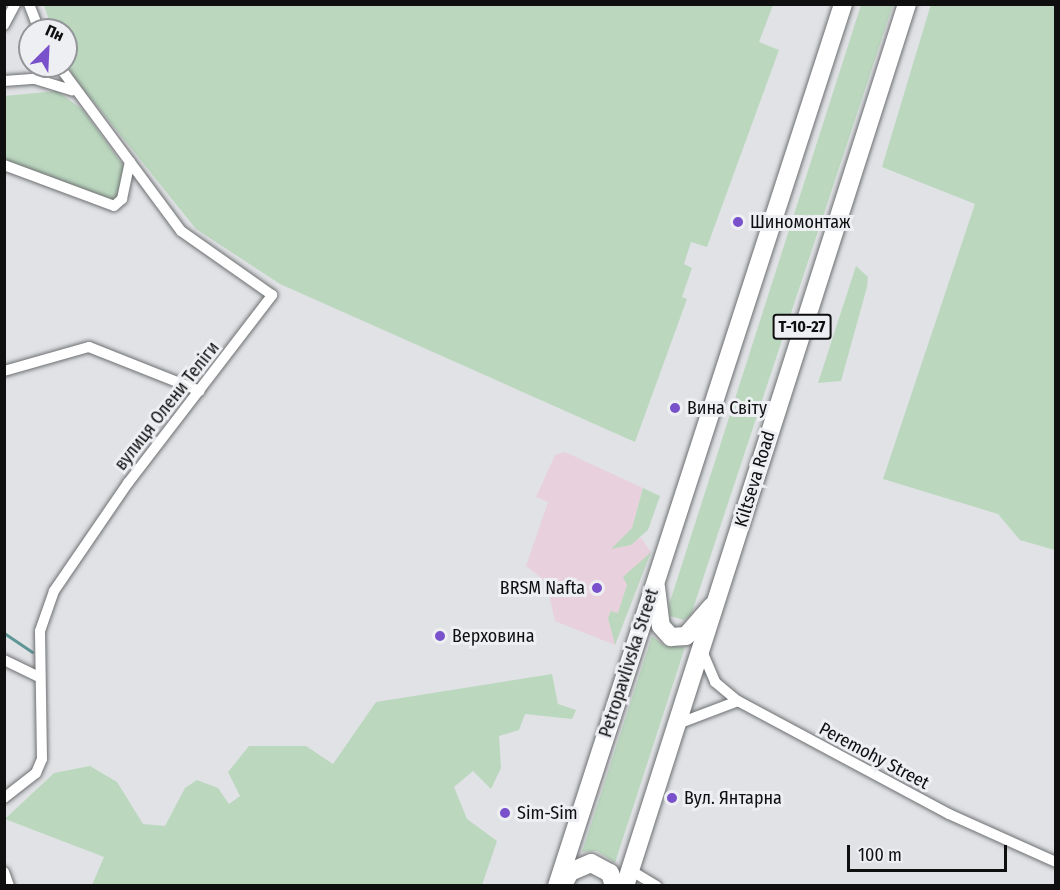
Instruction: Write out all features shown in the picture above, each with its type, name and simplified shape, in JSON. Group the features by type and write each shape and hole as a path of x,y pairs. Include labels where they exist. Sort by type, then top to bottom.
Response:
{"highway":[{"name":"Petropavlivska Street","path":"557,885 843,4"},
{"name":"Kiltseva Road","path":"628,878 680,723 907,4"},
{"path":"655,582 661,626 671,637 686,636 717,600"},
{"path":"562,885 570,872 591,863 610,873 614,885"}],"street":[{"path":"4,25 15,4"},
{"path":"66,78 72,90"},
{"path":"4,81 35,79 72,90"},
{"name":"вулиця Олени Теліги","path":"4,798 36,773 42,759 40,631 54,591 272,295 190,239 130,162 101,117 72,90"},
{"path":"4,165 114,206 122,198 130,162"},
{"path":"4,371 89,347 200,392"},
{"name":"Peremohy Street","path":"702,651 715,682 738,700 949,814 1056,862"},
{"path":"4,660 39,677"},
{"path":"680,723 738,700"},
{"path":"4,872 9,885"},
{"path":"628,878 657,885"}],"shaded area":[{"path":"565,452 643,488 632,528 618,546 641,538 651,552 615,645 555,621 546,582 526,566 548,502 536,497 555,455"}],"green space":[{"path":"931,4 1055,5 1055,550 1020,540 998,514 883,479 975,204 882,167"},
{"path":"44,5 773,5 759,42 779,50 707,247 691,242 684,264 692,268 682,297 687,299 635,442 280,284 196,229 75,78 78,78 78,18 48,18"},
{"path":"861,5 893,5 691,615 684,620 670,616 669,605"},
{"path":"57,91 83,110 124,167 119,202 5,163 4,96"},
{"path":"856,266 868,277 867,287 841,381 818,383"},
{"path":"643,488 660,496 648,530 631,545 611,549 632,528"},
{"path":"651,552 615,645 608,618 611,611 618,613 627,585 623,577"},
{"path":"652,636 665,646 685,647 615,863 597,851 582,852"},
{"path":"552,674 558,704 576,710 572,719 525,714 519,730 499,736 501,768 491,789 473,771 454,787 467,819 497,841 482,885 92,885 104,857 5,819 54,773 90,766 117,782 143,824 165,826 185,788 197,780 218,788 229,804 240,796 228,772 249,746 306,746 333,764 376,702"}],"waterway":[{"path":"4,633 32,652"}],"place":[{"name":"Шиномонтаж","path":"738,222"},
{"name":"Вина Світу","path":"675,408"},
{"name":"BRSM Nafta","path":"597,588"},
{"name":"Верховина","path":"440,636"},
{"name":"Вул. Янтарна","path":"672,798"},
{"name":"Sim-Sim","path":"505,813"}]}
